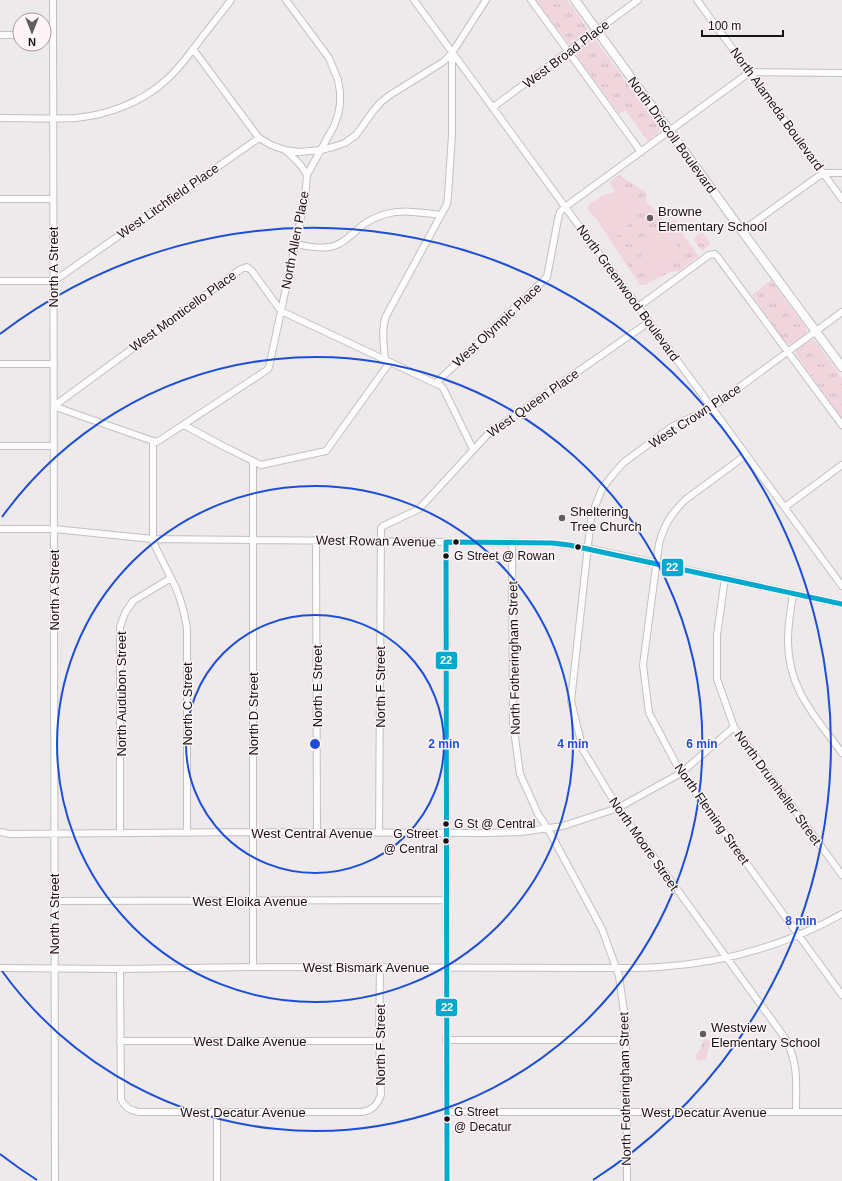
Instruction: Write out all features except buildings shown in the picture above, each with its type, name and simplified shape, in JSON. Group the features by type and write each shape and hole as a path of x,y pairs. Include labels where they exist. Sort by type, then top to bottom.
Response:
{"main road":[{"name":"North Driscoll Boulevard","path":"575,0 669,132 842,367"}],"street":[{"name":"North A Street","path":"53,0 55,1181"},
{"path":"0,118 77,118 114,110 133,103 151,92 180,67 231,0"},
{"name":"North Allen Place","path":"154,441 160,440 184,425 267,370 306,199 307,175 334,126 340,104 338,80 329,58 286,0"},
{"name":"North Greenwood Boulevard","path":"414,0 842,586"},
{"path":"193,49 259,138 271,145 285,150 300,152 321,150 339,145 356,135 374,110 390,95 443,62 452,53 486,0"},
{"path":"531,0 641,152"},
{"name":"West Broad Place","path":"492,107 638,0"},
{"name":"North Alameda Boulevard","path":"697,0 842,199"},
{"path":"0,35 12,35"},
{"path":"184,425 263,465 328,450 388,361 383,331 386,316 447,204 452,135 452,53"},
{"path":"750,72 842,73"},
{"name":"West Olympic Place","path":"436,383 548,277 558,219 560,212 565,207 750,72"},
{"name":"West Litchfield Place","path":"54,281 259,138"},
{"path":"285,150 302,166 307,175"},
{"path":"742,231 822,173 842,173"},
{"path":"0,199 54,199"},
{"path":"295,244 320,248 336,246 366,223 386,214 410,212 441,214"},
{"path":"638,307 709,255 715,254 720,258 842,425"},
{"name":"West Monticello Place","path":"54,406 247,267 252,270 281,311 436,383"},
{"path":"0,281 54,281"},
{"name":"West Crown Place","path":"587,548 591,518 596,504 610,477 623,463 673,426 711,408 842,312"},
{"name":"West Queen Place","path":"380,542 380,531 383,526 419,509 488,434 649,322"},
{"path":"0,364 54,364"},
{"path":"436,383 444,388 473,449"},
{"path":"54,406 154,441 153,539 171,578"},
{"path":"0,446 54,446"},
{"name":"North Fleming Street","path":"746,455 685,500 677,508 662,531 656,563 643,665 649,714 681,772 842,995"},
{"name":"North D Street","path":"253,461 253,967"},
{"path":"785,507 842,465"},
{"name":"West Rowan Avenue","path":"0,529 54,529 153,539 380,542 552,542 587,548 842,604"},
{"name":"North E Street","path":"316,540 317,832"},
{"name":"North F Street","path":"379,833 380,542"},
{"path":"446,542 447,1181"},
{"name":"North Fotheringham Street","path":"512,542 513,723 520,774 538,814 548,829 602,929 619,976 626,1026 626,1181"},
{"name":"North Moore Street","path":"587,548 571,701 583,750 618,808 785,1038 791,1049 796,1072 796,1112"},
{"name":"North Audubon Street","path":"120,833 120,627 125,612 134,601 171,578"},
{"name":"North C Street","path":"171,578 181,598 186,628 186,833"},
{"name":"North Drumheller Street","path":"725,578 717,635 717,679 734,727 842,875"},
{"path":"793,593 788,638 789,660 794,679 803,700 842,753"},
{"name":"West Central Avenue","path":"0,832 10,834 252,832 446,833 521,832 548,829 563,826 618,808 681,772 734,727"},
{"name":"West Eloika Avenue","path":"54,901 446,900"},
{"name":"West Bismark Avenue","path":"0,968 659,967 726,958 783,941 842,914"},
{"name":"North F Street","path":"362,1112 369,1111 375,1106 381,1095 379,1041 380,968"},
{"path":"120,969 120,1040"},
{"name":"West Decatur Avenue","path":"120,1040 120,1095 125,1106 131,1111 362,1112"},
{"name":"West Dalke Avenue","path":"120,1040 379,1041"},
{"path":"446,1040 626,1040"},
{"path":"217,1112 217,1181"},
{"name":"West Decatur Avenue","path":"447,1112 842,1112"}],"green space":[{"path":"536,0 567,0 587,28 587,32 573,44 569,44"},
{"path":"592,40 597,42 660,129 658,133 648,141 625,110 619,114 577,56 576,51"},
{"path":"619,175 647,193 646,200 648,204 666,223 668,224 675,219 682,228 683,235 699,256 679,271 670,272 645,285 640,285 595,217 588,210 588,206 592,202 605,194 615,191 609,182"},
{"path":"624,189 632,202 632,216 625,230 612,238 590,210 591,205"},
{"path":"662,227 684,254 684,259 651,276 643,263 643,249 649,236"},
{"path":"702,232 711,244 702,251 693,239"},
{"path":"771,280 807,329 806,334 794,343 786,343 752,295"},
{"path":"813,340 842,378 842,419 796,354 796,351 809,341"},
{"path":"703,1040 709,1040 711,1044 707,1052 707,1058 700,1061 696,1059 696,1055"}],"transit line":[{"name":"22","path":"447,1181 446,542 552,543 569,545 842,604"}],"place":[{"name":"Browne Elementary School","path":"650,218"},
{"name":"Sheltering Tree Church","path":"562,518"},
{"name":"G Street @ Rowan","path":"446,556"},
{"name":"G St @ Central","path":"446,824"},
{"name":"G Street @ Central","path":"446,841"},
{"name":"Westview Elementary School","path":"703,1034"},
{"name":"G Street @ Decatur","path":"447,1119"}]}
